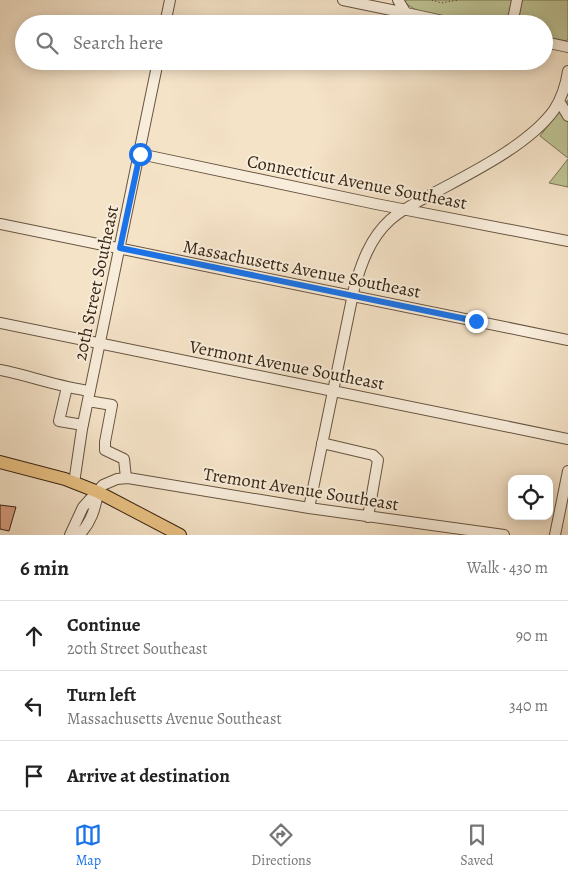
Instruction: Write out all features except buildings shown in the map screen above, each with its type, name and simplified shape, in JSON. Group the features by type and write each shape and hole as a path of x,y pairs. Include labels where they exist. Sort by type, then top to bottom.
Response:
{"main road":[{"path":"0,462 74,482 98,492 180,535"}],"street":[{"path":"167,15 170,0"},
{"path":"345,0 412,15"},
{"path":"398,0 406,13"},
{"path":"514,15 517,0"},
{"path":"553,44 568,47"},
{"name":"20th Street Southeast","path":"74,482 83,425 156,70"},
{"path":"309,508 358,274 368,249 391,219 468,175 513,146 548,117 559,101 568,71"},
{"path":"559,101 568,116"},
{"name":"Connecticut Avenue Southeast","path":"140,154 568,241"},
{"name":"Massachusetts Avenue Southeast","path":"0,224 568,340"},
{"name":"Vermont Avenue Southeast","path":"0,323 568,440"},
{"path":"0,370 23,374 67,387 112,405 105,450 124,459 126,478"},
{"path":"67,387 59,421 83,425"},
{"path":"322,444 373,455 378,460 368,516"},
{"path":"555,535 568,471"},
{"name":"Tremont Avenue Southeast","path":"70,535 83,507 107,482 117,478 144,479 309,508 469,533 504,535"},
{"path":"79,535 94,511 98,492"}],"path":[{"path":"432,0 441,3 458,0"}],"green space":[{"path":"403,0 513,0 510,15 430,15 411,7"},
{"path":"520,0 568,0 568,39 565,42 553,39 553,15 517,15"},
{"path":"568,100 568,158 540,136"},
{"path":"568,159 568,187 549,183"}],"route":[{"path":"140,154 120,248 476,321"}]}
